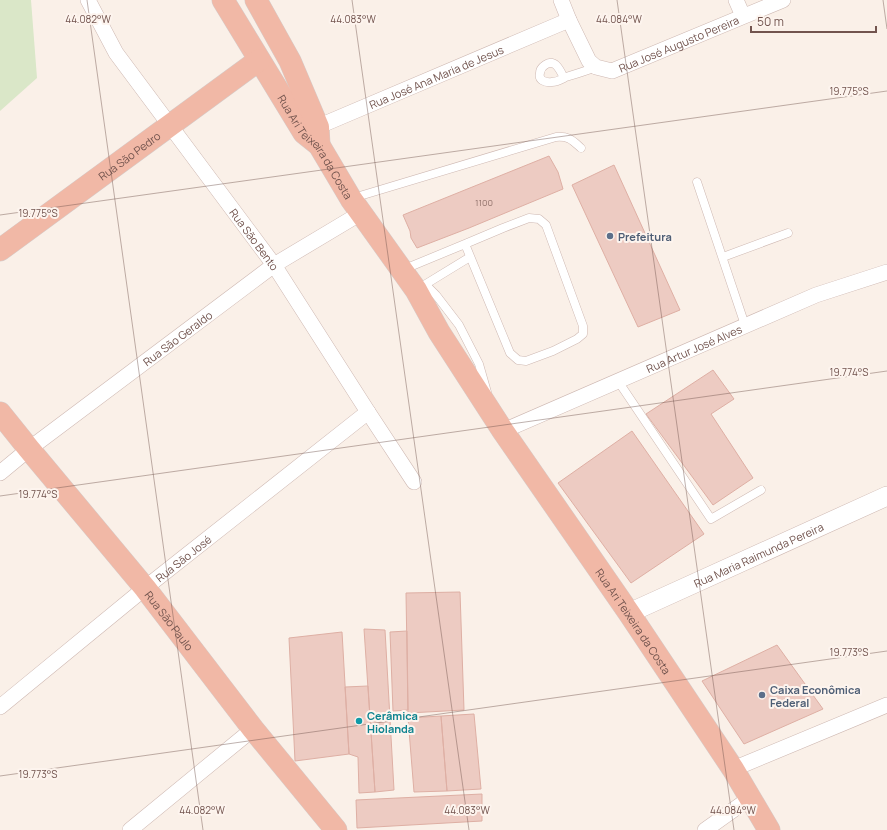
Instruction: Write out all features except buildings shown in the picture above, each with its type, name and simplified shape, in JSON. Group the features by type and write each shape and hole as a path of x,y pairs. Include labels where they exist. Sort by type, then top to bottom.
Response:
{"highway":[{"name":"Rua Ari Teixeira da Costa","path":"223,0 259,60 314,135 356,206 401,270 421,287 439,332 498,423 734,769 769,830"},
{"path":"256,0 290,61 314,135"},
{"name":"Rua São Pedro","path":"0,250 259,60"},
{"name":"Rua São Paulo","path":"0,413 146,588 253,729 336,830"}],"street":[{"name":"Rua São Bento","path":"88,0 116,53 274,265 414,482"},
{"path":"561,0 589,61 596,67"},
{"path":"736,0 743,16"},
{"name":"Rua José Augusto Pereira","path":"596,67 612,71 783,0"},
{"name":"Rua José Ana Maria de Jesus","path":"314,135 569,20"},
{"name":"Rua São Geraldo","path":"0,473 29,449 274,265 356,206"},
{"name":"Rua Artur José Alves","path":"498,423 618,381 816,295 887,272"},
{"name":"Rua São José","path":"0,707 146,588 368,412"},
{"name":"Rua Maria Raimunda Pereira","path":"629,613 887,496"},
{"path":"734,769 887,705"},
{"path":"130,830 253,729"},
{"path":"705,830 750,798"}],"lane":[{"path":"564,78 596,67"},
{"path":"356,206 556,137 565,136 581,148"},
{"path":"697,182 745,325"},
{"path":"401,270 503,228 529,218 539,219 546,225 583,326 583,334 578,339 553,351 526,361 518,360 510,353 465,244"},
{"path":"723,257 788,233"},
{"path":"421,287 470,257"},
{"path":"618,381 711,518 762,490"}],"green space":[{"path":"0,0 31,0 37,78 0,111"}],"place":[{"name":"Prefeitura","path":"610,236"},
{"name":"Caixa Econômica Federal","path":"762,695"},
{"name":"Cerâmica Hiolanda","path":"359,721"}]}
